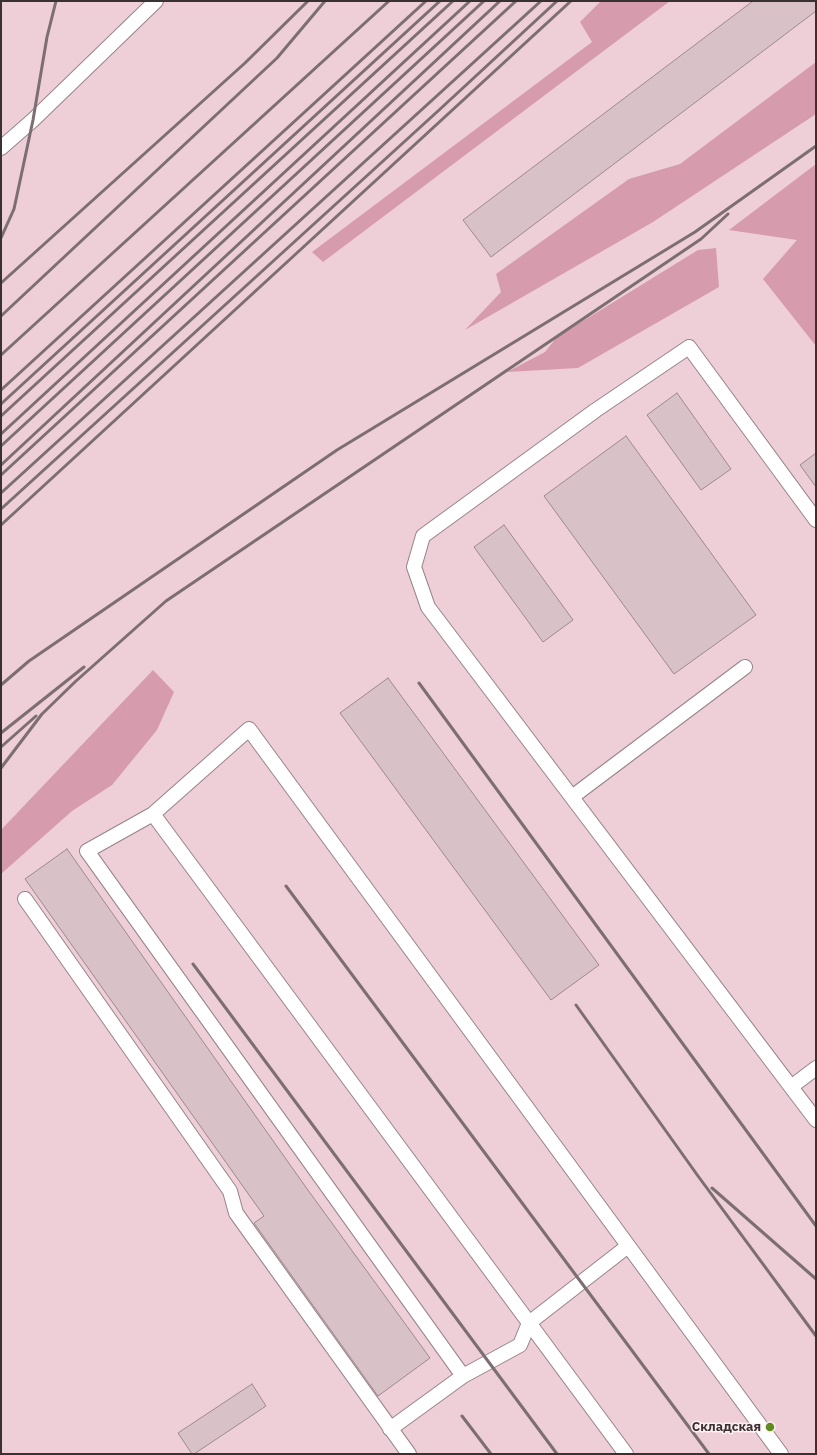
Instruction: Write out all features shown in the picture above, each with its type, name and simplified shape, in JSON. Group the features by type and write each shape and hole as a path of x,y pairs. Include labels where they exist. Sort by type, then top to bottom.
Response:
{"street":[{"path":"1,148 38,115 156,1"},
{"path":"816,520 689,347 596,410 423,536 414,567 428,607 816,1120"},
{"path":"572,797 745,667"},
{"path":"463,1376 87,851 153,814 249,729 781,1454"},
{"path":"153,814 626,1454"},
{"path":"25,899 230,1191 236,1213 409,1454"},
{"path":"791,1087 816,1068"},
{"path":"390,1429 463,1376 520,1345 529,1323 628,1246"}],"shaded area":[{"path":"1,1 816,1 816,1454 1,1454"},
{"path":"601,1 670,1 323,262 312,252 592,42 580,22"},
{"path":"816,62 816,113 813,116 653,222 465,330 501,292 496,274 629,179 680,164"},
{"path":"816,164 816,346 763,279 797,240 729,230"},
{"path":"716,248 719,287 578,368 507,372 545,352 557,337 698,250"},
{"path":"153,670 174,692 157,730 112,785 72,811 1,874 1,830"}],"building":[{"path":"753,1 816,1 816,11 491,257 463,220"},
{"path":"677,393 731,469 701,490 647,415"},
{"path":"626,436 756,615 674,674 544,496"},
{"path":"816,453 816,487 800,465"},
{"path":"504,525 573,620 543,642 474,547"},
{"path":"388,678 599,965 551,1000 340,713"},
{"path":"67,849 305,1186 430,1358 378,1396 254,1223 264,1216 25,879"},
{"path":"252,1384 266,1406 192,1454 178,1433"}],"railway":[{"path":"1,238 14,209 33,120 47,37 56,1"},
{"path":"1,283 245,63 308,1"},
{"path":"1,316 277,58 325,1"},
{"path":"1,355 389,1"},
{"path":"1,390 426,1"},
{"path":"1,404 440,1"},
{"path":"1,416 453,1"},
{"path":"1,434 470,1"},
{"path":"1,446 484,1"},
{"path":"1,465 500,1"},
{"path":"1,475 516,1"},
{"path":"1,493 541,1"},
{"path":"1,509 557,1"},
{"path":"1,525 571,1"},
{"path":"1,685 29,661 337,450 695,232 816,146"},
{"path":"1,768 42,714 76,681 166,601 701,239 728,214"},
{"path":"1,733 84,667"},
{"path":"419,683 816,1226"},
{"path":"1,747 36,716"},
{"path":"286,886 709,1454"},
{"path":"193,964 557,1454"},
{"path":"576,1005 698,1176 816,1336"},
{"path":"712,1188 816,1279"},
{"path":"462,1416 491,1454"}],"place":[{"name":"Складская","path":"770,1427"}]}
